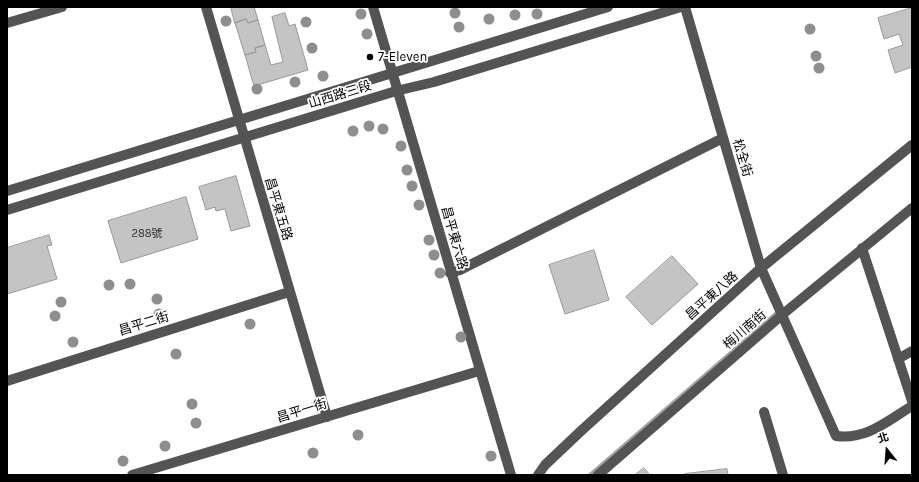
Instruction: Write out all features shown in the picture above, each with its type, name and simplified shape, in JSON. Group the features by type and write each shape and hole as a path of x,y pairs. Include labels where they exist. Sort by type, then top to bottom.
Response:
{"street":[{"path":"7,23 62,7"},
{"name":"昌平東五路","path":"206,7 238,120 327,417"},
{"name":"昌平東六路","path":"373,7 396,91 511,475"},
{"name":"山西路三段","path":"7,191 608,7"},
{"name":"山西路三段","path":"7,210 396,91 434,82 681,7"},
{"name":"松全街","path":"685,7 761,268 783,314 836,436 849,437 865,434 912,406"},
{"path":"450,273 460,270 722,138"},
{"name":"昌平東八路","path":"538,475 545,465 576,435 761,268 912,145"},
{"name":"梅川南街","path":"598,475 783,314 912,208"},
{"path":"862,248 912,401"},
{"name":"昌平二街","path":"7,380 289,292"},
{"path":"898,360 912,350"},
{"name":"昌平一街","path":"132,475 479,371"},
{"path":"764,412 783,475"}],"building":[{"path":"231,7 254,7 258,20 248,23 246,19 235,23"},
{"path":"912,8 912,67 895,73 888,50 903,45 899,34 884,39 878,18"},
{"path":"285,13 289,26 295,24 308,70 254,86 245,55 256,52 255,48 265,45 271,65 283,62 272,17"},
{"path":"246,19 248,23 258,20 265,45 255,48 256,52 245,55 235,23"},
{"path":"236,176 250,226 231,231 225,209 216,211 215,207 206,210 199,187"},
{"path":"186,197 198,239 121,263 108,221"},
{"path":"49,235 52,245 47,246 57,279 7,294 7,248"},
{"path":"594,250 609,300 565,314 549,265"},
{"path":"672,256 698,284 652,325 626,297"},
{"path":"644,468 650,475 635,475"},
{"path":"727,469 728,475 685,475 685,474"}],"waterway":[{"path":"590,475 779,311"}],"place":[{"name":"7-Eleven","path":"370,57"}]}
